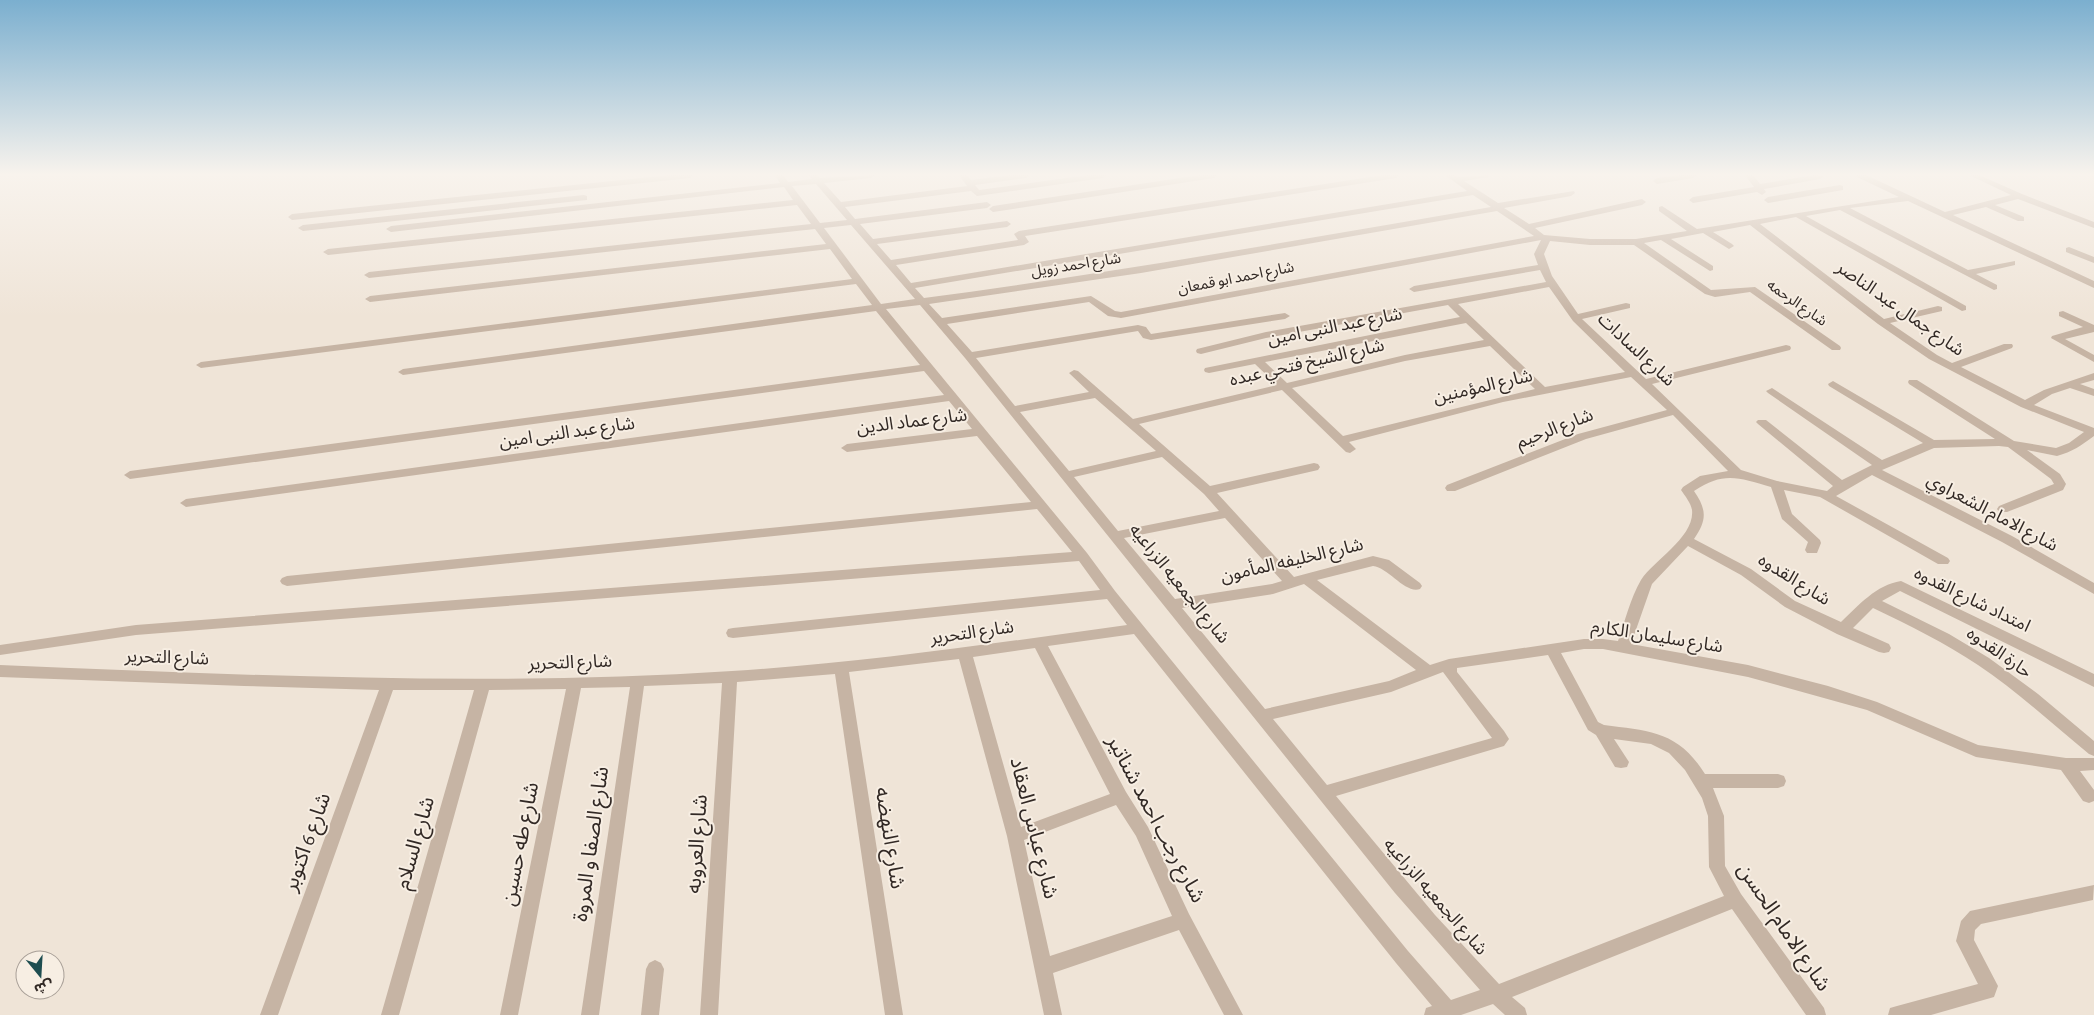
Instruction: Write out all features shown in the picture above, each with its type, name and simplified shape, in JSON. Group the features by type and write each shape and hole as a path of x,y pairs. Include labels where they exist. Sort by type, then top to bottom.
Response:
{"street":[{"path":"303,228 358,222"},
{"path":"391,229 443,222"},
{"path":"328,252 607,222"},
{"path":"815,222 879,308 1082,556 1110,594 1368,914 1444,1013 1735,900"},
{"path":"369,275 849,222"},
{"name":"شارع الجمعيه الزراعيه","path":"852,222 969,356 1170,605 1442,936 1518,1015"},
{"path":"1019,234 1093,222"},
{"path":"908,286 1293,222"},
{"name":"شارع احمد زويل","path":"403,372 879,308 1141,270 1412,222"},
{"path":"1521,222 1538,234 1590,242 1636,242 1750,222"},
{"path":"1538,234 1576,222"},
{"path":"1685,222 1729,246"},
{"name":"شارع جمال عبد الناصر","path":"1752,222 1882,322 1932,357 2025,405 2093,431"},
{"path":"1813,222 1962,308"},
{"path":"1870,222 1994,287"},
{"path":"1959,222 2092,282"},
{"path":"870,242 1007,224 1019,234 1024,242 889,263"},
{"path":"1414,289 1542,267 1538,234"},
{"name":"شارع احمد ابو قمعان","path":"940,322 1091,299 1112,314 1121,315 1538,234"},
{"path":"1664,238 1710,268"},
{"name":"شارع الرحمه","path":"1636,242 1708,292 1715,294 1752,290 1836,348"},
{"path":"370,300 834,246"},
{"path":"2070,250 2094,260"},
{"path":"1967,273 2012,263"},
{"name":"شارع السادات","path":"1542,267 1551,284 1577,317 1606,348 1675,411 1737,473"},
{"path":"201,365 860,281"},
{"path":"1201,351 1266,335 1551,284"},
{"path":"1450,302 1543,391"},
{"path":"1577,317 1626,306"},
{"path":"1882,322 1938,309"},
{"path":"2063,314 2093,329"},
{"path":"969,356 1138,328 1142,329 1151,338 1284,316"},
{"name":"شارع عبد النبى امين","path":"1209,370 1468,319"},
{"path":"2093,329 2056,338 2094,359"},
{"name":"شارع الشيخ فتحي عبده","path":"1130,423 1405,358 1492,342"},
{"path":"1951,367 2008,346"},
{"path":"1644,383 1786,348"},
{"path":"1258,360 1350,449"},
{"path":"130,475 927,367"},
{"name":"شارع المؤمنين","path":"1341,440 1470,407 1634,372"},
{"path":"1074,374 1208,491 1291,582"},
{"path":"2025,405 2069,384 2094,376"},
{"path":"1913,382 2011,444 2056,477 2060,484 2059,487 2004,509"},
{"path":"1833,384 1932,444"},
{"path":"2069,384 2094,393"},
{"name":"شارع الامام الشعراوي","path":"1772,391 1877,468 2094,589"},
{"path":"1011,410 1097,394"},
{"name":"شارع عبد النبى امين","path":"186,503 953,397"},
{"name":"شارع الرحيم","path":"1450,488 1488,475 1526,458 1600,430 1675,411"},
{"path":"1762,422 1841,486"},
{"path":"1828,496 1841,486 1877,468 1932,444 1970,442 2011,444 2057,452 2073,446 2093,431"},
{"name":"شارع عماد الدين","path":"847,448 980,432"},
{"path":"1066,475 1166,453"},
{"path":"1208,491 1314,467"},
{"path":"1623,648 1647,582 1686,540 1698,519 1697,508 1687,490 1704,478 1737,473 1776,485 1828,496 1943,561"},
{"path":"1776,485 1786,516 1814,540 1815,543 1812,550"},
{"path":"287,581 1040,505"},
{"path":"1115,536 1229,513"},
{"name":"شارع القدوه","path":"1686,540 1746,572 1790,604 1842,630 1884,648"},
{"path":"0,650 136,630 1082,556"},
{"name":"شارع الخليفه المأمون","path":"1170,605 1273,589 1291,582 1373,561 1384,563 1415,586"},
{"path":"1306,578 1428,671"},
{"name":"امتداد شارع القدوه","path":"1842,630 1872,602 1894,587 1906,587 2094,681"},
{"path":"733,632 1110,594"},
{"name":"حارة القدوه","path":"1872,602 1926,628 1969,652 2014,684 2094,750"},
{"name":"شارع التحرير","path":"0,671 388,684 483,684 730,677 841,668 965,654 1139,628"},
{"name":"شارع رجب احمد شناتير","path":"1039,642 1120,797 1142,832 1183,920 1234,1015"},
{"name":"شارع سليمان الكارم","path":"1262,716 1391,686 1449,664 1584,644 1623,648 1748,671 1828,692 1872,706 1976,751 2066,764 2094,764"},
{"path":"1552,649 1591,724 1601,731 1622,762"},
{"name":"شارع عباس العقاد","path":"965,654 1015,836 1053,1015"},
{"path":"1324,793 1499,742 1501,739 1499,734 1450,674 1449,664"},
{"name":"شارع النهضه","path":"841,668 894,1015"},
{"name":"شارع العروبه","path":"709,1015 730,677"},
{"name":"شارع الصفا و المروة","path":"590,1015 638,680"},
{"name":"شارع طه حسين","path":"509,1015 576,682"},
{"name":"شارع 6 اكتوبر","path":"269,1015 388,684"},
{"name":"شارع السلام","path":"390,1015 483,684"},
{"name":"شارع الامام الحسن","path":"1601,731 1654,738 1674,749 1702,782 1710,796 1716,816 1718,835 1717,867 1735,900 1817,1015"},
{"path":"2066,764 2089,796"},
{"path":"1702,782 1778,781"},
{"path":"1015,836 1120,797"},
{"path":"1897,1015 1987,991 1989,986 1965,941 1967,927 1976,917 2093,892"},
{"path":"1044,966 1183,920"},
{"path":"650,1015 655,970"}]}
